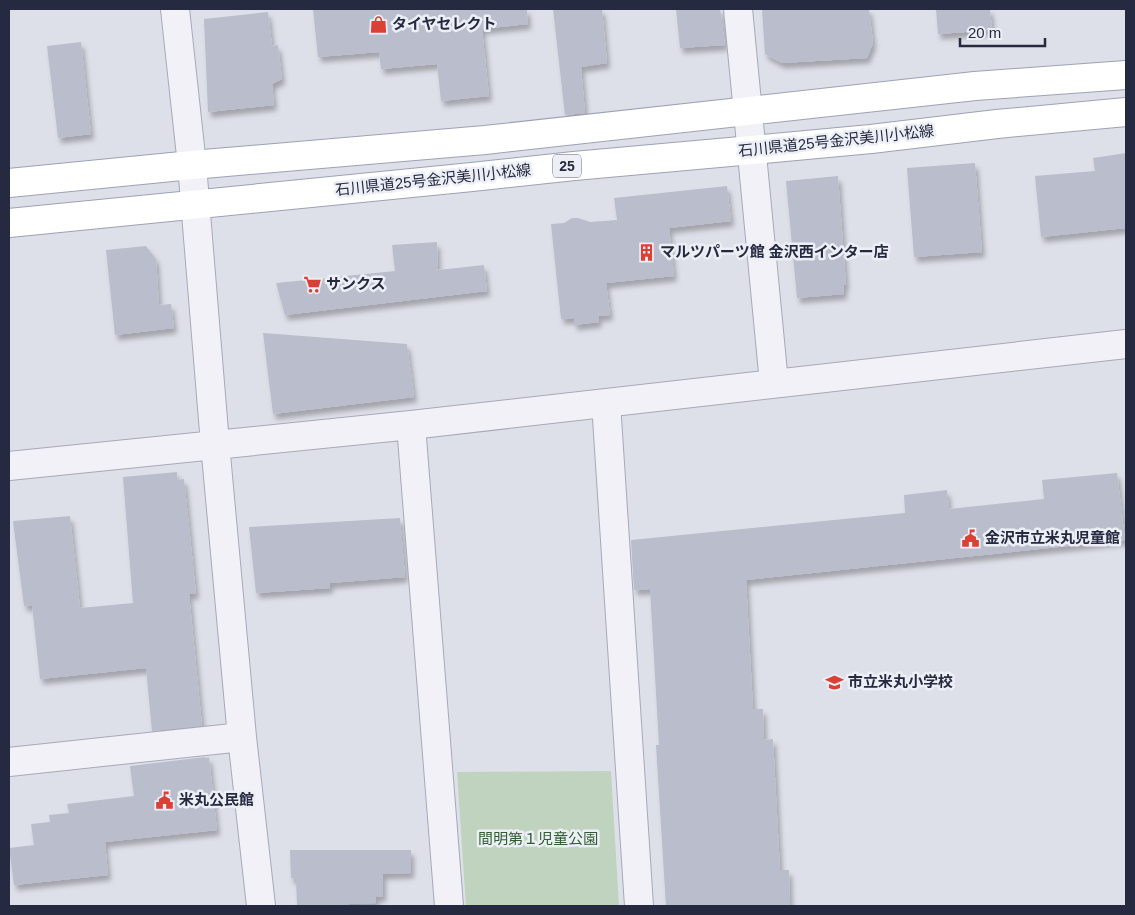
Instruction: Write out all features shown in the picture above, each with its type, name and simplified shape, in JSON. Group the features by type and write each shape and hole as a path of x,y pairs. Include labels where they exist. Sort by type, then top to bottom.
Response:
{"main road":[{"name":"25","path":"9,183 485,140 975,86 1126,75"},
{"name":"石川県道25号金沢美川小松線","path":"9,223 1126,112"}],"street":[{"path":"175,9 192,165 242,737 261,906"},
{"path":"738,9 774,383"},
{"path":"9,466 411,425 1126,344"},
{"path":"606,403 639,906"},
{"path":"411,425 450,906"},
{"path":"9,762 242,737"}],"green space":[{"name":"間明第１児童公園","path":"611,771 619,906 466,906 457,772"}],"building":[{"path":"313,9 527,9 528,24 482,29 489,96 441,101 437,64 381,69 379,52 318,57"},
{"path":"553,9 602,9 607,63 581,67 585,113 565,115"},
{"path":"676,9 720,9 725,45 680,48"},
{"path":"762,9 869,9 873,43 867,58 782,63 765,54"},
{"path":"936,9 990,9 992,30 938,34"},
{"path":"268,12 272,46 278,45 282,79 272,84 274,105 208,112 204,19"},
{"path":"81,42 91,134 58,138 47,46"},
{"path":"1126,153 1126,228 1041,237 1035,176 1095,171 1093,158"},
{"path":"975,163 982,252 914,257 907,168"},
{"path":"838,176 846,285 844,285 844,294 797,298 786,181"},
{"path":"727,186 731,221 669,228 674,276 606,283 610,315 598,316 599,322 574,325 574,318 561,319 551,224 564,223 572,218 590,222 617,220 614,198"},
{"path":"437,242 438,270 484,265 487,291 285,315 276,283 395,271 392,245"},
{"path":"146,246 156,259 159,305 171,304 174,328 115,335 106,250"},
{"path":"263,333 407,344 414,397 273,414"},
{"path":"177,472 177,480 184,479 196,594 189,594 202,726 152,731 146,668 40,679 32,605 24,606 13,521 70,516 80,608 133,603 123,477"},
{"path":"1117,473 1125,540 746,580 753,709 763,709 764,740 773,739 780,870 789,870 790,906 666,906 656,745 659,745 650,589 634,590 631,540 905,513 904,495 947,490 949,509 1044,499 1042,480"},
{"path":"400,518 405,577 330,583 330,588 256,593 249,527"},
{"path":"209,757 217,830 105,842 108,875 14,885 9,848 34,845 31,824 50,822 49,815 69,813 67,804 134,796 130,766"},
{"path":"290,850 411,850 411,873 383,874 383,897 376,896 376,903 297,906 296,879 291,878"}],"place":[{"name":"タイヤセレクト","path":"378,24"},
{"name":"マルツパーツ館 金沢西インター店","path":"646,252"},
{"name":"サンクス","path":"312,284"},
{"name":"金沢市立米丸児童館","path":"971,538"},
{"name":"市立米丸小学校","path":"834,682"},
{"name":"米丸公民館","path":"165,800"}]}
